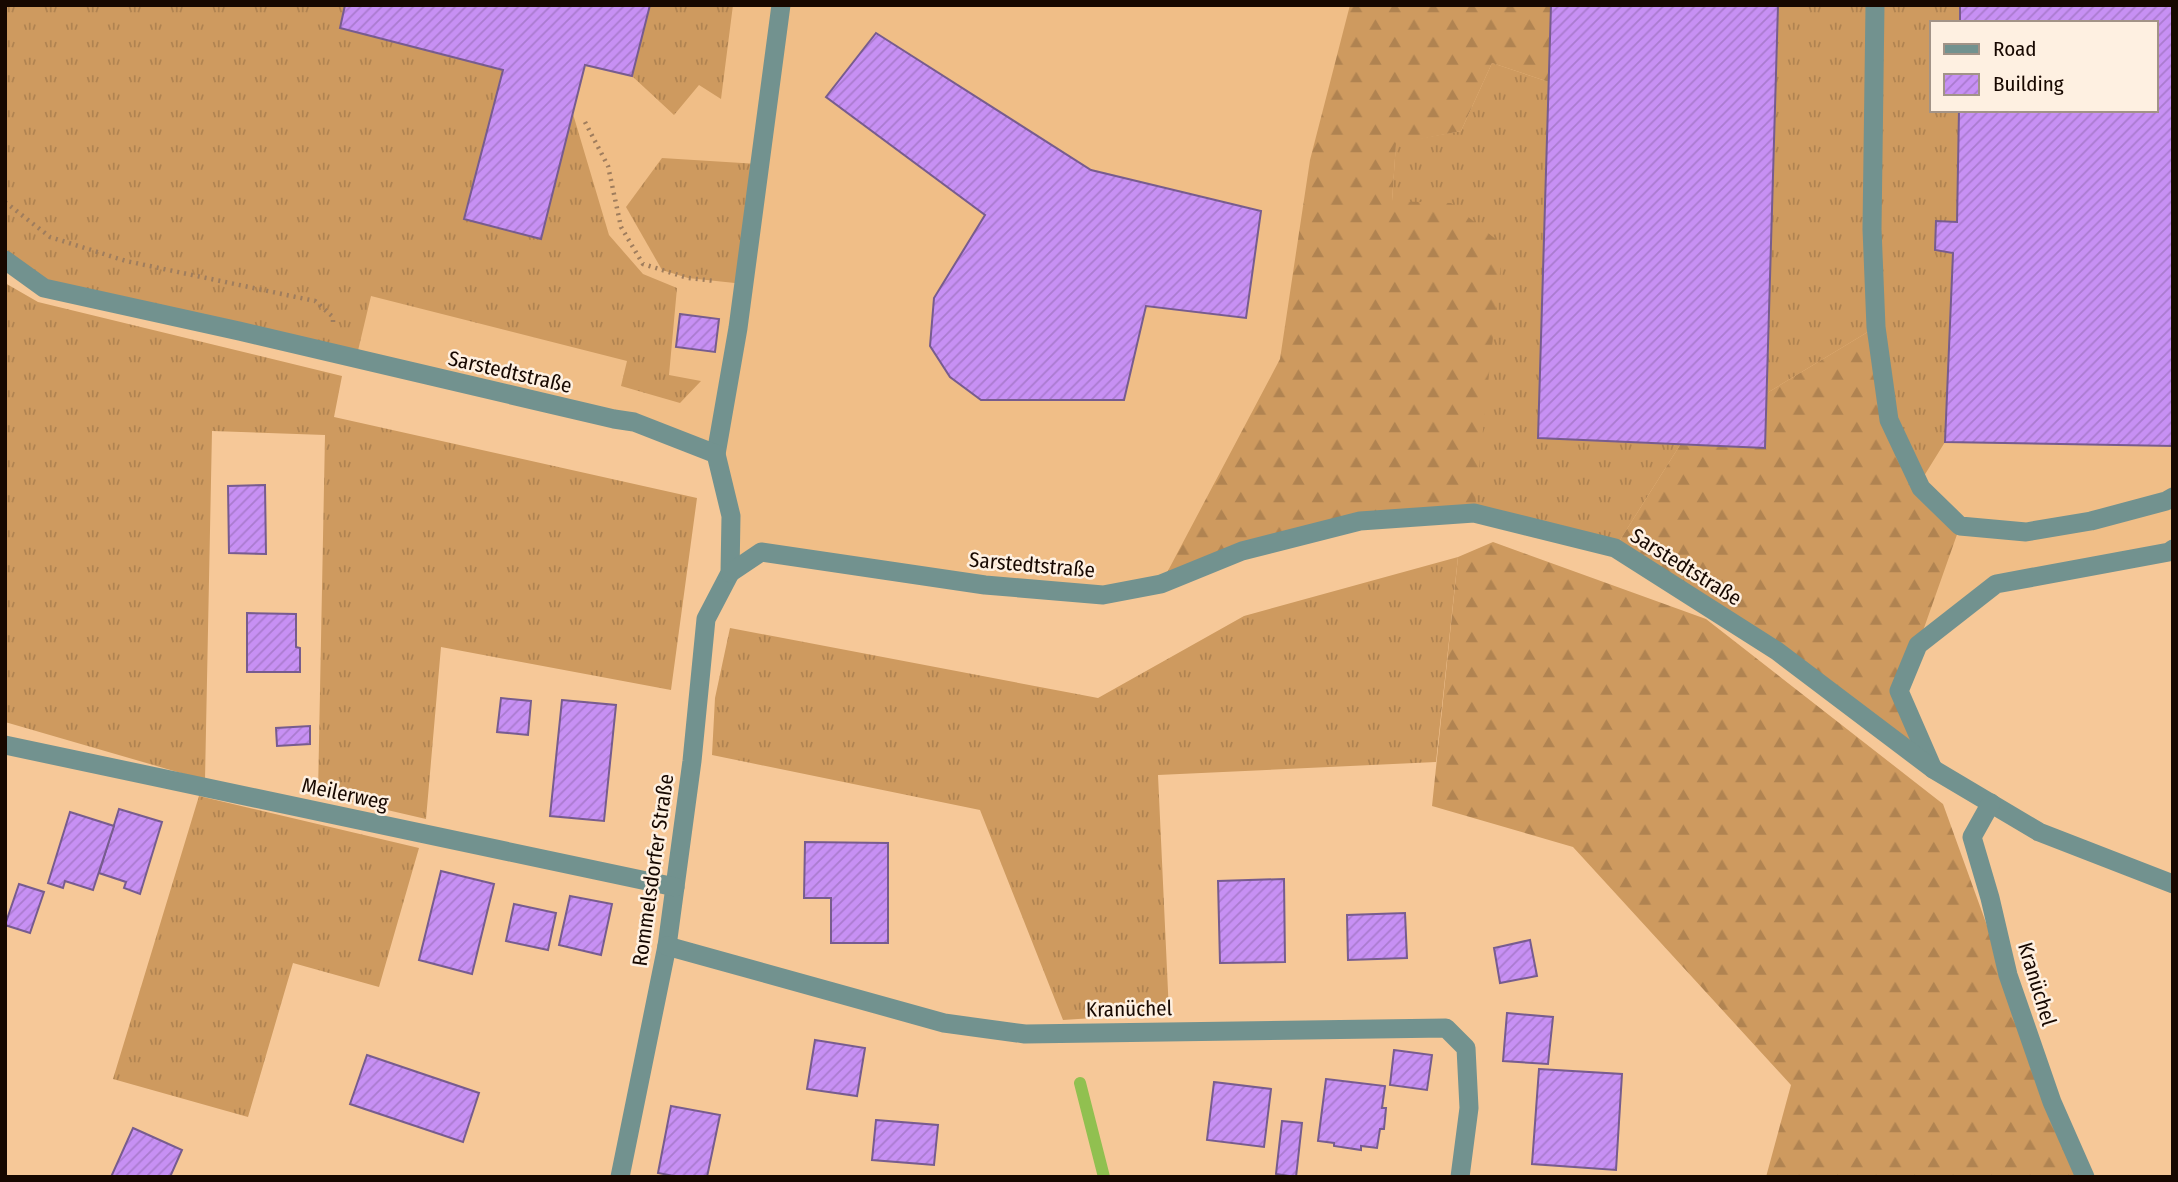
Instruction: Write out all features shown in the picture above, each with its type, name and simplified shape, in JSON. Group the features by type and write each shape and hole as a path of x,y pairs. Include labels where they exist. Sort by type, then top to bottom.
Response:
{"street":[{"path":"730,573 730,516 716,454 744,284 781,5"},
{"path":"1875,5 1872,229 1876,327 1889,420 1921,488 1960,526 2026,531 2091,521 2173,497"},
{"name":"Sarstedtstraße","path":"5,260 44,288 634,422 716,454"},
{"name":"Sarstedtstraße","path":"730,573 761,552 985,585 1103,595 1161,584 1242,551 1360,521 1474,513 1615,548 1777,651 1933,769 2039,832 2173,884"},
{"path":"1933,769 1899,691 1918,645 1996,584 2169,552 2173,549"},
{"name":"Rommelsdorfer Straße","path":"620,1177 667,946 692,761 706,619 730,573"},
{"name":"Meilerweg","path":"5,745 675,887"},
{"name":"Kranüchel","path":"1991,803 1972,837 1990,898 2007,975 2052,1102 2085,1177"},
{"name":"Kranüchel","path":"667,946 944,1023 1026,1034 1446,1028 1466,1048 1469,1108 1460,1177"}],"path":[{"path":"585,122 608,166 621,227 643,264 688,278 744,284"},
{"path":"5,202 50,237 75,245 126,261 315,301 333,317 334,328 329,352"}],"shaded area":[{"path":"5,5 2173,5 2173,549 1996,584 1918,645 1615,548 1474,513 1360,521 1103,595 761,552 730,573 716,454 634,422 356,359"}],"green space":[{"path":"5,5 345,5 340,28 503,70 465,219 541,238 573,114 609,235 643,274 677,288 669,375 701,381 680,403 621,386 627,361 371,296 356,359 44,288 5,260"},
{"path":"650,5 733,5 721,99 699,85 674,115 632,76"},
{"path":"1350,5 1551,5 1549,82 1492,63 1461,131 1396,144 1392,201 1451,203 1503,245 1474,513 1360,521 1161,584 1280,359 1310,160"},
{"path":"1778,5 1960,5 1960,21 1930,21 1930,112 1959,112 1957,222 1936,222 1935,250 1953,253 1945,442 1919,484 1889,420 1876,327 1767,393"},
{"path":"1492,63 1549,82 1538,438 1680,445 1615,548 1474,513 1392,201 1396,143 1461,131"},
{"path":"662,158 758,164 744,284 688,278 662,270 626,207"},
{"path":"5,283 38,302 342,376 334,417 697,498 671,690 441,647 426,819 318,794 325,435 212,431 205,780 5,722"},
{"path":"1876,327 1889,420 1921,488 1960,526 1899,691 1933,769 1615,548 1680,445 1765,448 1767,393"},
{"path":"1493,542 1706,619 1943,804 2078,1177 1766,1177 1791,1085 1573,847 1432,806 1458,557"},
{"path":"1458,557 1436,762 1158,775 1169,1013 1063,1020 980,810 712,755 715,698 730,628 1098,698 1244,616"},
{"path":"199,796 419,848 379,987 293,963 248,1117 113,1079"}],"building":[{"path":"345,5 650,5 632,76 585,65 541,239 464,219 503,70 340,28"},
{"path":"1551,5 1778,5 1765,448 1538,438"},
{"path":"1960,5 2173,5 2173,446 1945,442 1953,253 1935,250 1936,221 1957,222 1959,112 2157,112 2157,21 1960,21"},
{"path":"876,33 1091,170 1261,211 1246,318 1146,306 1124,400 981,400 950,377 930,346 934,298 985,215 826,97"},
{"path":"680,314 719,319 715,352 676,347"},
{"path":"265,485 266,554 229,553 228,486"},
{"path":"247,613 296,614 296,647 300,648 300,672 247,672"},
{"path":"501,698 531,701 528,735 497,732"},
{"path":"562,700 616,705 604,821 550,816"},
{"path":"310,726 310,744 277,746 276,728"},
{"path":"119,809 162,822 140,894 124,888 126,882 99,873"},
{"path":"70,812 114,826 93,890 65,881 63,888 48,883"},
{"path":"805,842 888,843 888,943 831,943 831,898 804,898"},
{"path":"441,871 494,884 472,974 419,960"},
{"path":"1284,879 1285,962 1220,963 1218,881"},
{"path":"19,884 44,892 30,933 5,925"},
{"path":"570,896 612,904 601,955 559,945"},
{"path":"514,904 556,913 548,950 506,941"},
{"path":"1405,913 1407,958 1348,960 1347,915"},
{"path":"1530,940 1537,976 1500,983 1494,948"},
{"path":"1507,1013 1553,1017 1548,1064 1503,1061"},
{"path":"815,1040 865,1048 857,1096 807,1089"},
{"path":"1394,1050 1432,1055 1427,1090 1390,1085"},
{"path":"367,1055 479,1093 463,1142 350,1104"},
{"path":"1539,1069 1622,1074 1616,1170 1532,1164"},
{"path":"1326,1079 1385,1086 1382,1108 1386,1108 1384,1129 1380,1129 1377,1148 1361,1146 1361,1150 1318,1141"},
{"path":"1214,1082 1271,1089 1264,1147 1207,1140"},
{"path":"671,1106 720,1115 707,1177 679,1177 658,1173"},
{"path":"876,1120 938,1125 934,1165 872,1160"},
{"path":"1282,1121 1302,1123 1296,1177 1276,1174"},
{"path":"133,1128 182,1150 170,1177 111,1177"}],"waterway":[{"path":"1080,1083 1104,1177"}]}
